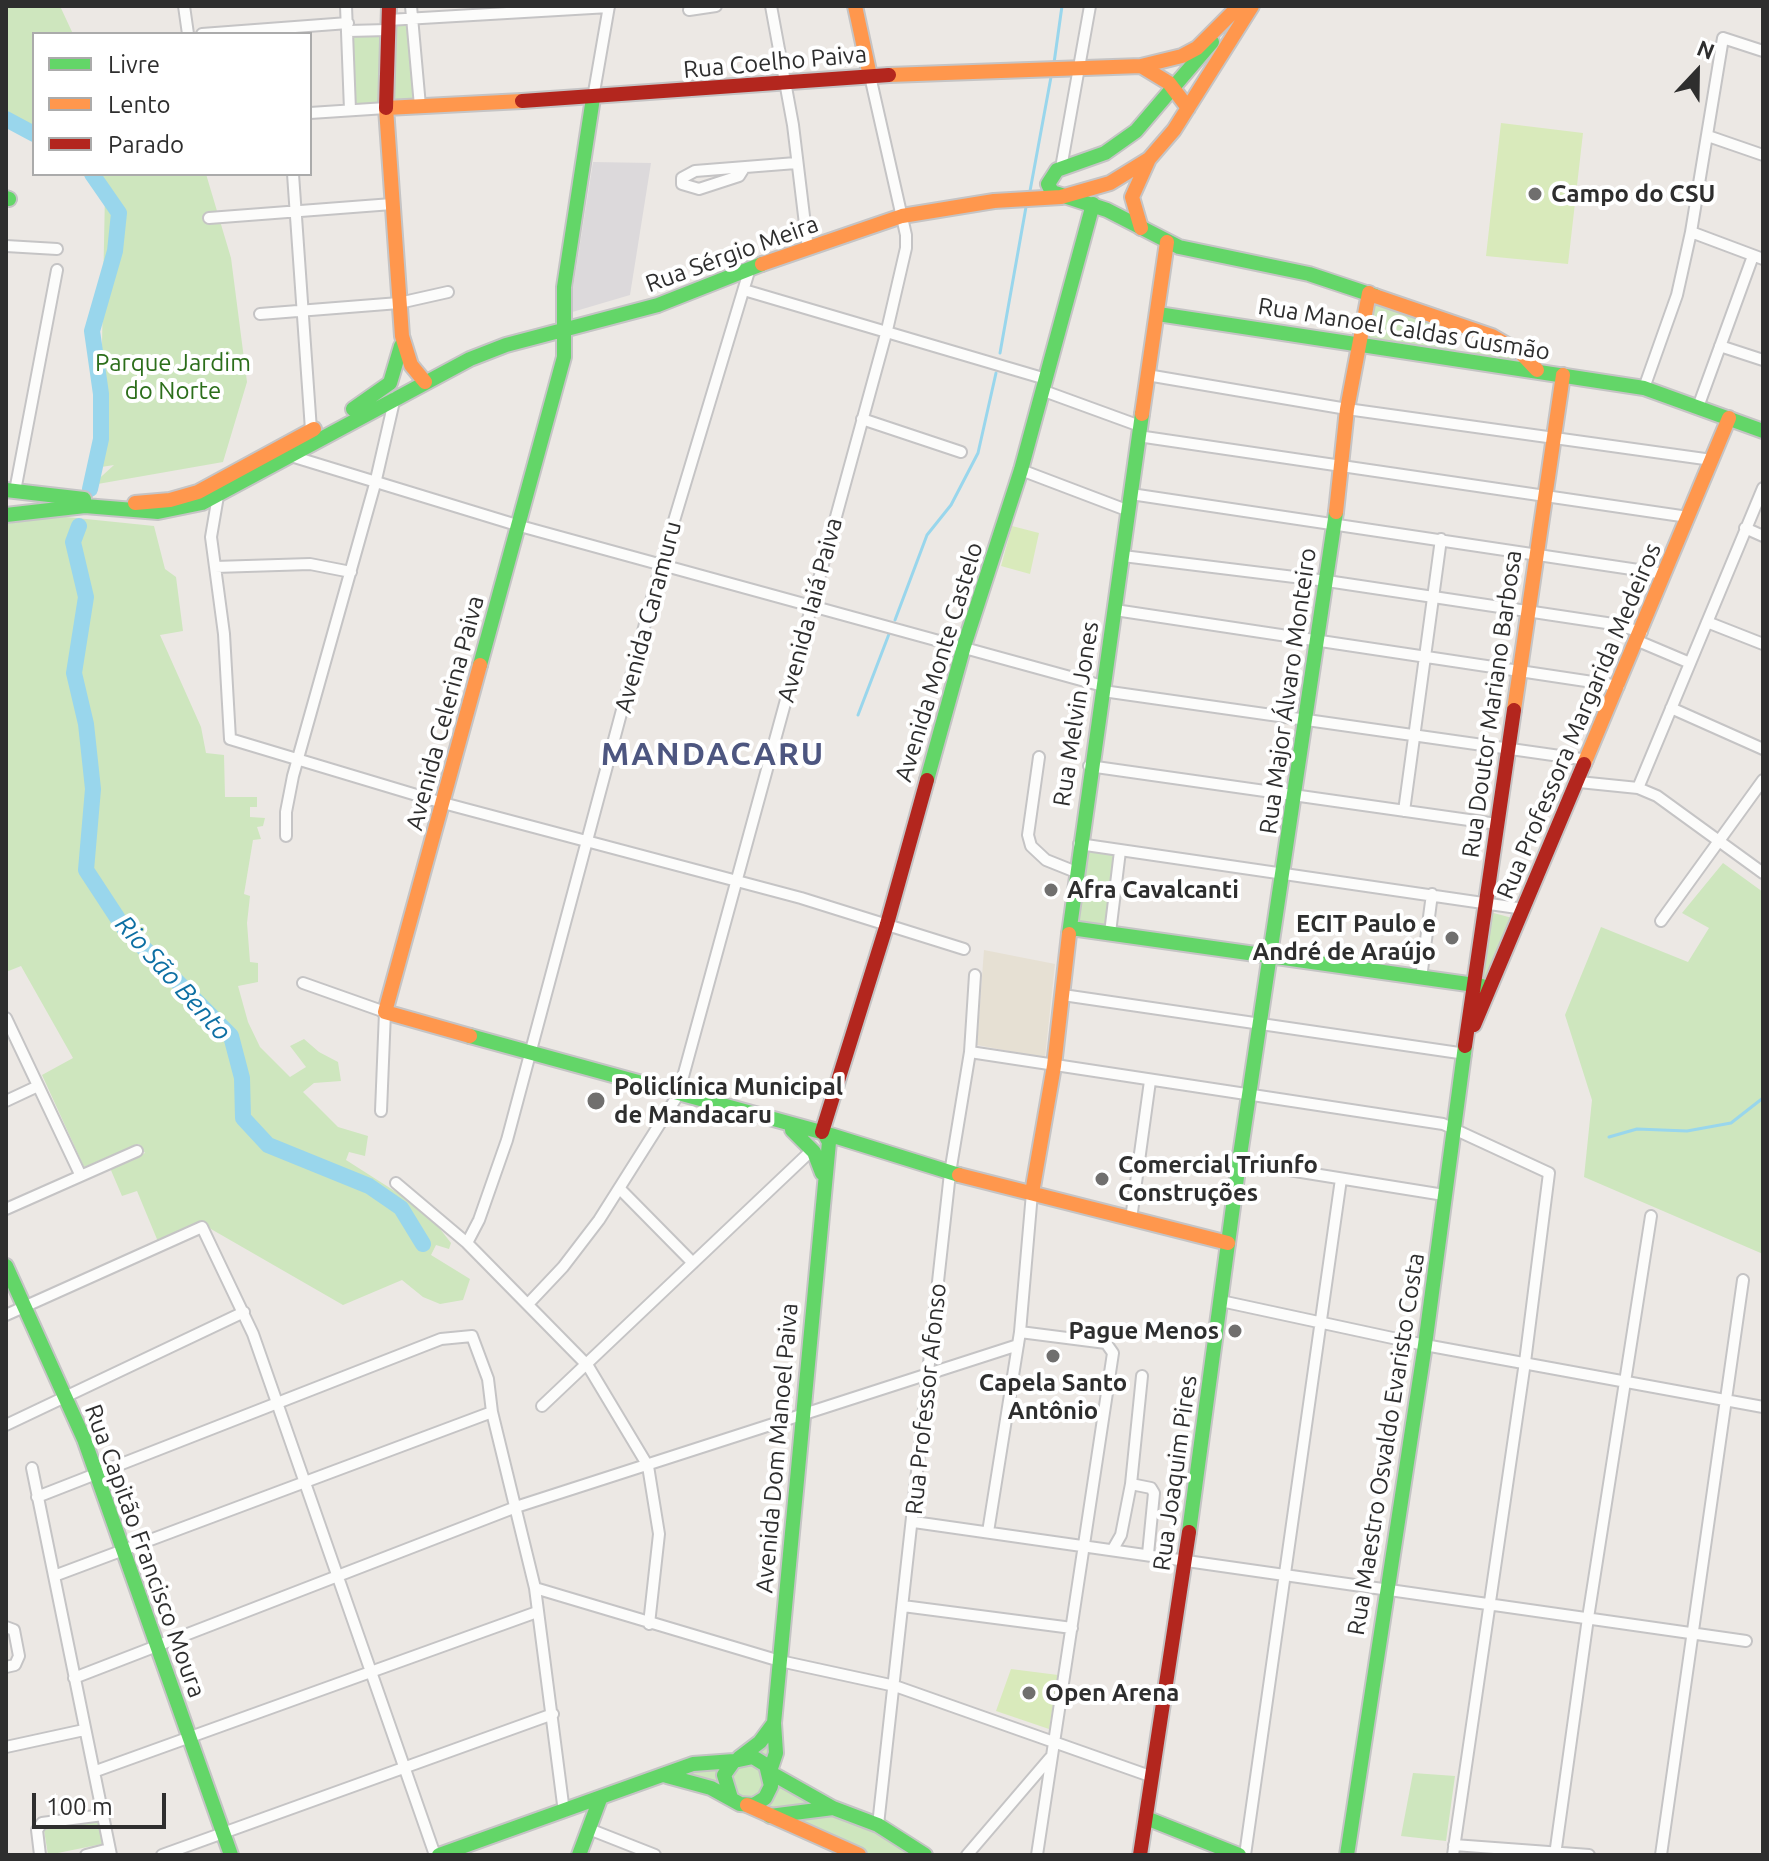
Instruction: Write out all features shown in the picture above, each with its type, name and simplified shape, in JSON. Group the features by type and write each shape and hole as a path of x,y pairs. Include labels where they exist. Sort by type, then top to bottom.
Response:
{"main road":[{"path":"855,6 870,76"},
{"path":"1239,6 1174,89 1121,143 1061,168 1048,184 1052,192 1093,204 1167,242 1194,252 1285,267 1369,293 1504,342 1537,370"},
{"path":"1141,228 1132,197 1149,159 1188,108 1216,58 1252,6"},
{"path":"388,19 386,108 402,336 411,365 425,382"},
{"name":"Rua Coelho Paiva","path":"386,108 593,98 870,76 1079,71 1141,66 1182,56 1229,19"},
{"path":"1141,66 1174,89 1188,108"},
{"name":"Avenida Celerina Paiva","path":"385,1012 564,357 564,287 593,98"},
{"path":"1061,197 1110,183 1149,159"},
{"name":"Rua Sérgio Meira","path":"6,515 85,506 158,512 218,496 395,397 482,354 564,328 658,305 750,268 902,216 994,201 1061,197"},
{"name":"Avenida Monte Castelo","path":"819,1142 887,924 964,646 1021,470 1093,204"},
{"name":"Rua Melvin Jones","path":"1032,1193 1054,1066 1089,766 1115,610 1167,242"},
{"name":"Rua Major Álvaro Monteiro","path":"1251,1096 1327,581 1343,466 1347,409 1369,293"},
{"name":"Rua Manoel Caldas Gusmão","path":"1158,314 1644,388 1763,431"},
{"path":"11,491 101,501 170,500 198,492 362,404 390,383 398,365 402,336"},
{"name":"Rua Doutor Mariano Barbosa","path":"1467,1047 1563,375"},
{"name":"Rua Professora Margarida Medeiros","path":"1467,1047 1620,686 1729,418"},
{"path":"1071,928 1490,987"},
{"path":"385,1012 786,1125 819,1142 854,1144 950,1173 1228,1243"},
{"name":"Rua Maestro Osvaldo Evaristo Costa","path":"1347,1855 1467,1047"},
{"name":"Rua Joaquim Pires","path":"1140,1855 1251,1096"},
{"name":"Avenida Dom Manoel Paiva","path":"770,1772 776,1753 774,1723 824,1177 819,1142"},
{"name":"Rua Capitão Francisco Moura","path":"6,1266 66,1396 96,1474 231,1855"},
{"path":"731,1798 723,1783 724,1775 736,1760 760,1742 774,1723"},
{"path":"442,1854 667,1776 693,1764 753,1757 770,1772 833,1808 878,1825 905,1839 925,1855"},
{"path":"747,1805 760,1802 769,1793 770,1772"},
{"path":"667,1776 702,1784 768,1817 859,1855"},
{"path":"579,1855 600,1799"},
{"path":"768,1817 833,1808"},
{"path":"1146,1818 1201,1848 1242,1855"},
{"path":"898,1855 905,1839"}],"street":[{"path":"184,6 188,32"},
{"path":"346,6 350,110"},
{"path":"411,6 420,106"},
{"path":"244,32 348,27 388,19 609,6 593,98"},
{"path":"689,10 716,6"},
{"path":"771,6 808,249"},
{"path":"1061,168 1090,6"},
{"path":"1644,388 1677,295 1691,232 1723,38 1763,51"},
{"name":"Avenida Iaiá Paiva","path":"529,1303 563,1267 620,1189 678,1095 887,330 906,248 902,216 870,76"},
{"name":"Rua Coelho Paiva","path":"312,113 386,108"},
{"path":"1708,136 1763,153"},
{"path":"744,168 739,176 699,189 682,184 682,178 695,171 796,163"},
{"path":"293,176 311,430"},
{"path":"209,218 295,214 392,204"},
{"path":"1691,232 1758,257 1698,407"},
{"path":"6,246 57,249"},
{"name":"Avenida Caramuru","path":"467,1243 492,1187 531,1053 661,564 750,268"},
{"path":"11,491 57,270"},
{"path":"744,290 887,330 1045,385 1139,431 1343,466 1688,517"},
{"path":"260,314 399,303 448,292"},
{"path":"1720,346 1763,360"},
{"path":"1147,375 1347,409 1712,460"},
{"path":"286,836 287,803 375,484 395,397"},
{"path":"862,419 961,452"},
{"path":"291,456 520,526 964,646 1103,689 1588,760"},
{"path":"1021,470 1129,511"},
{"path":"1638,788 1763,488"},
{"path":"1131,494 1665,574"},
{"path":"218,496 211,537 224,634 228,735 247,745 443,803 887,924 964,949"},
{"path":"1745,528 1763,536"},
{"path":"1404,811 1441,539"},
{"path":"1123,556 1327,581 1602,622 1640,636 1690,663"},
{"path":"215,567 310,564 351,572"},
{"path":"1115,610 1620,686"},
{"path":"1707,622 1763,644"},
{"path":"1671,708 1763,749"},
{"path":"1039,757 1028,835 1031,846 1046,860 1076,872"},
{"path":"1089,766 1497,824"},
{"path":"1661,921 1763,780"},
{"path":"1579,782 1638,788 1676,807 1763,873"},
{"path":"1079,844 1487,901 1524,909"},
{"path":"1110,933 1120,851"},
{"path":"1421,978 1432,894"},
{"name":"Rua Professor Afonso","path":"878,1825 914,1522 950,1173 970,1052 975,975"},
{"path":"303,983 385,1012"},
{"path":"1063,995 1262,1026 1467,1047"},
{"name":"Avenida Celerina Paiva","path":"381,1111 385,1012"},
{"path":"6,1018 80,1174"},
{"path":"970,1052 1410,1118 1453,1128 1549,1173 1525,1362 1454,1850 1589,1855"},
{"path":"1131,1219 1150,1081"},
{"path":"6,1101 38,1086"},
{"path":"542,1406 588,1366 819,1142"},
{"path":"6,1209 137,1151"},
{"path":"1239,1162 1444,1195"},
{"path":"1242,1855 1323,1323 1341,1179"},
{"path":"396,1183 467,1243 588,1366 648,1466 659,1534 649,1624"},
{"path":"620,1189 693,1263"},
{"path":"988,1532 1020,1332 1032,1193"},
{"path":"1555,1854 1623,1380 1651,1216"},
{"path":"6,1315 202,1227 244,1312 405,1768 442,1854"},
{"path":"1661,1855 1743,1280"},
{"path":"1221,1301 1425,1345 1763,1407"},
{"path":"6,1425 244,1312"},
{"path":"1020,1332 1110,1345 1113,1348 1037,1855"},
{"path":"37,1497 458,1334 472,1336 480,1350 535,1588 564,1812"},
{"path":"74,1678 516,1507 1018,1345"},
{"path":"1113,1549 1121,1535 1131,1484 1142,1376"},
{"path":"54,1576 124,1553 492,1412"},
{"path":"32,1468 84,1730 96,1771 110,1852 86,1855"},
{"path":"1131,1484 1151,1488 1154,1493 1148,1554"},
{"path":"914,1522 1086,1544 1284,1576 1746,1641"},
{"path":"535,1588 780,1661 895,1686 1150,1776"},
{"path":"903,1606 1072,1628"},
{"path":"96,1771 537,1612"},
{"path":"6,1627 14,1630 19,1656 15,1665 6,1667"},
{"path":"162,1855 553,1714"},
{"path":"6,1747 84,1730"},
{"path":"967,1855 1051,1756"},
{"path":"40,1855 37,1830 42,1823 103,1815"},
{"path":"589,1829 655,1855"}],"shaded area":[{"path":"593,162 651,163 630,295 569,313"},
{"path":"984,950 1055,964 1045,1058 977,1045"}],"green space":[{"path":"6,6 60,6 72,32 32,32 32,134 6,120"},
{"path":"391,24 411,24 417,104 391,103"},
{"path":"382,28 382,104 355,106 352,29"},
{"name":"Campo do CSU","path":"1501,123 1583,133 1568,264 1486,256"},
{"name":"Parque Jardim do Norte","path":"84,176 207,176 231,258 247,382 223,462 92,485 114,465 95,468 101,394 105,193"},
{"path":"1374,298 1457,329 1455,355 1363,342"},
{"path":"1473,338 1505,350 1526,365 1471,356"},
{"path":"57,516 154,526 165,569 176,577 183,631 160,635 201,727 206,753 224,755 225,797 257,797 257,807 250,807 250,817 265,818 263,826 257,827 261,839 253,840 244,894 250,896 247,923 250,962 258,963 258,982 238,986 248,1022 260,1047 290,1077 306,1067 290,1046 304,1039 338,1062 341,1081 314,1083 303,1092 338,1127 368,1136 365,1156 349,1152 346,1160 426,1211 451,1243 449,1249 436,1245 431,1255 470,1279 463,1300 440,1304 423,1297 402,1280 343,1305 204,1225 159,1244 137,1191 122,1196 110,1168 145,1153 139,1144 84,1167 42,1075 73,1058 21,966 6,972 6,524"},
{"path":"1012,526 1039,533 1030,574 1001,566"},
{"path":"1079,844 1120,851 1110,933 1071,926"},
{"path":"1723,863 1763,892 1763,1254 1584,1177 1592,1100 1565,1015 1601,927 1688,962 1709,928 1682,913"},
{"path":"1490,912 1516,919 1490,982 1481,977"},
{"name":"Open Arena","path":"1011,1669 1058,1675 1049,1729 996,1711"},
{"path":"771,1738 766,1771 917,1855 871,1855 683,1774 743,1762"},
{"path":"1413,1773 1455,1776 1446,1841 1401,1836"},
{"path":"98,1821 102,1844 48,1855 44,1830"}],"waterway":[{"path":"1054,63 1062,6"},
{"path":"1030,191 1051,77"},
{"path":"6,119 32,133"},
{"path":"90,489 101,439 101,394 92,331 115,251 119,213 93,176"},
{"path":"1000,353 1026,207"},
{"path":"895,620 927,535 951,505 978,453 996,373"},
{"name":"Rio São Bento","path":"79,526 73,542 86,597 74,673 86,724 93,789 86,870 124,928 231,1036 242,1078 243,1118 268,1145 369,1186 401,1208 423,1244"},
{"path":"858,715 889,634"},
{"path":"1609,1137 1637,1129 1687,1131 1731,1123 1763,1098"}],"traffic: fast":[{"path":"1212,42 1136,131 1105,153 1057,170 1048,184 1052,192 1107,210 1179,247 1309,274 1375,296"},
{"path":"480,665 564,357 564,287 593,98"},
{"path":"927,780 964,646 1021,470 1093,204"},
{"path":"6,515 85,506 158,512 202,503 470,359 506,345 658,305 762,264"},
{"path":"1158,314 1644,388 1763,431"},
{"path":"353,409 390,383 401,346"},
{"path":"1069,934 1142,414"},
{"path":"6,490 84,499"},
{"path":"1189,1532 1239,1162 1336,512"},
{"path":"1071,928 1482,986"},
{"path":"470,1036 821,1132 959,1175"},
{"path":"1347,1855 1425,1345 1465,1046"},
{"path":"792,1130 814,1152 822,1173"},
{"path":"770,1771 776,1753 774,1723 829,1142 824,1133"},
{"path":"6,1266 84,1439 231,1855"},
{"path":"739,1758 760,1742 774,1723"},
{"path":"667,1776 711,1788 740,1804 754,1805 765,1798 771,1786 766,1765 753,1757 734,1761 724,1775 731,1798"},
{"path":"439,1855 693,1764 734,1761"},
{"path":"771,1773 833,1808 878,1825 925,1855"},
{"path":"579,1855 600,1799"},
{"path":"770,1816 833,1808"},
{"path":"1146,1818 1239,1855"}],"traffic: slow":[{"path":"855,6 870,76"},
{"path":"889,75 1141,66 1182,56 1197,48 1239,6"},
{"path":"762,264 902,216 994,201 1061,197 1110,183 1149,159 1174,130 1252,6"},
{"path":"1141,66 1169,83 1188,108"},
{"path":"425,382 411,365 402,336 386,108 522,101"},
{"path":"1141,228 1132,197 1149,159"},
{"path":"1142,414 1167,242"},
{"path":"1336,512 1347,409 1369,293"},
{"path":"1375,296 1492,336 1521,353 1537,370"},
{"path":"1514,710 1563,375"},
{"path":"1584,764 1729,418"},
{"path":"135,503 170,500 198,492 314,429"},
{"path":"470,1036 385,1012 480,665"},
{"path":"1032,1193 1054,1066 1069,934"},
{"path":"959,1175 1228,1243"},
{"path":"747,1805 859,1855"}],"traffic: jam":[{"path":"386,108 389,6"},
{"path":"522,101 889,75"},
{"path":"1465,1046 1514,710"},
{"path":"1474,1025 1584,764"},
{"path":"822,1132 887,924 927,780"},
{"path":"1140,1855 1189,1532"}],"place":[{"name":"Campo do CSU","path":"1535,194"},
{"name":"Afra Cavalcanti","path":"1051,890"},
{"name":"ECIT Paulo e André de Araújo","path":"1452,938"},
{"name":"Policlínica Municipal de Mandacaru","path":"596,1101"},
{"name":"Comercial Triunfo Construções","path":"1102,1179"},
{"name":"Pague Menos","path":"1235,1331"},
{"name":"Capela Santo Antônio","path":"1053,1356"},
{"name":"Open Arena","path":"1029,1693"}],"district":[{"name":"MANDACARU","path":"713,754"}]}
